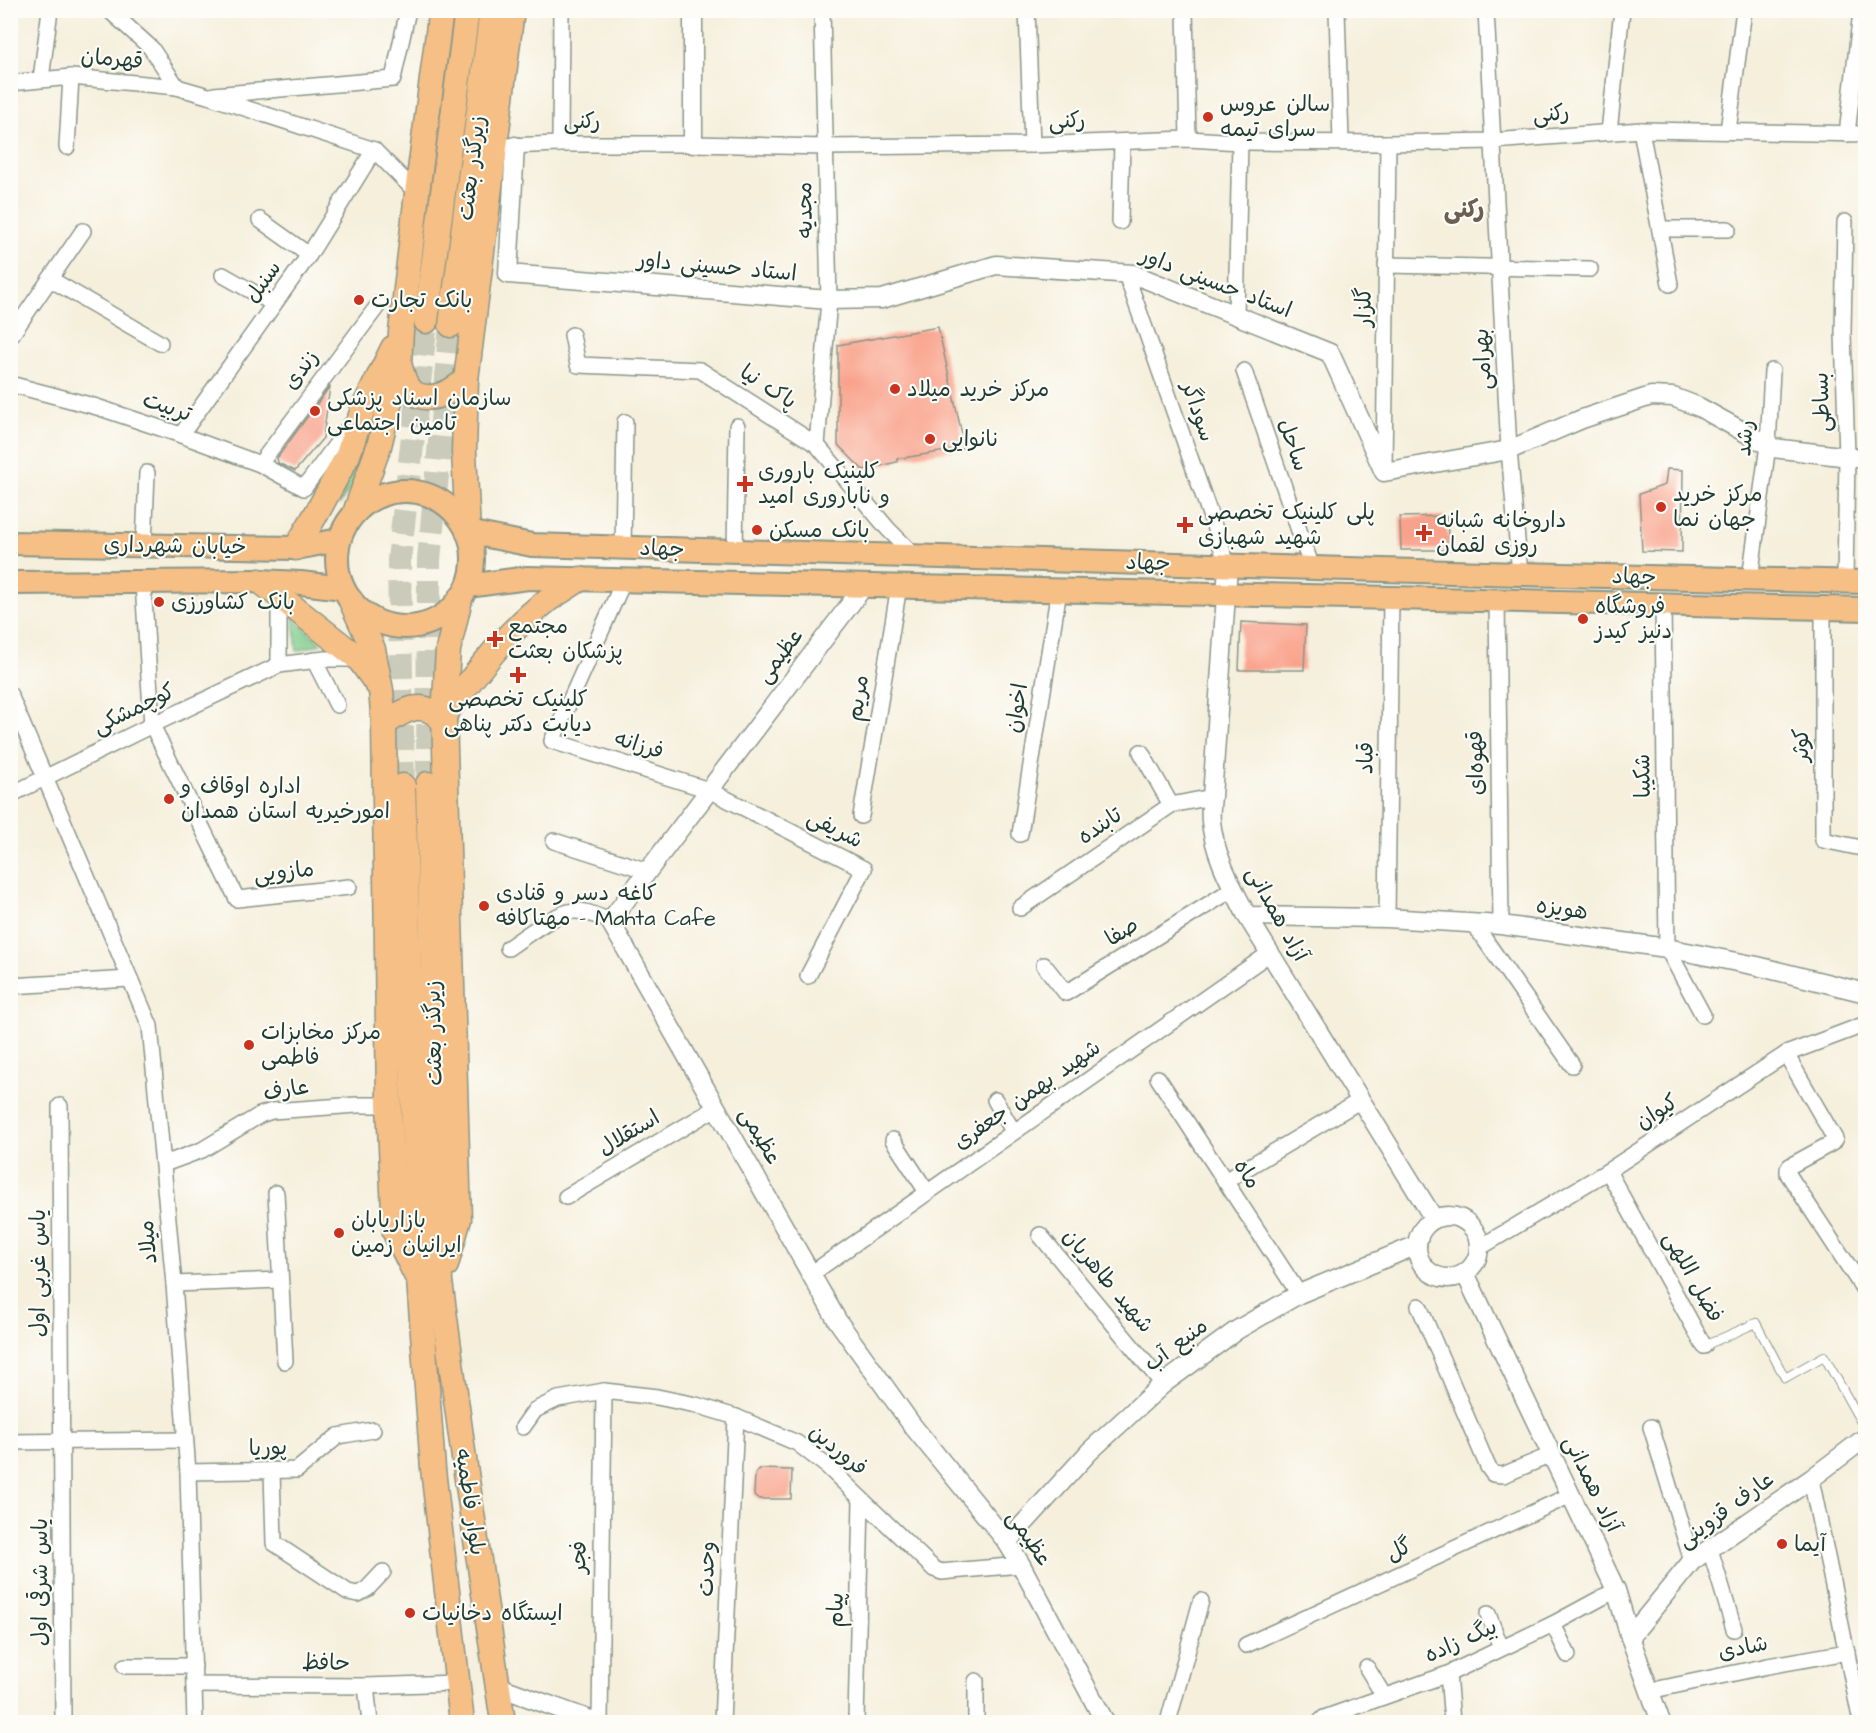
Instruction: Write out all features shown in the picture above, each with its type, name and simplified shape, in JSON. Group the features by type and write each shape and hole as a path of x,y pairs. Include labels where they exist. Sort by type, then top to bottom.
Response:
{"highway":[{"path":"356,510 379,446 399,364 400,332 441,10"},
{"name":"زیرگذر بعثت","path":"426,321 467,10"},
{"name":"زیرگذر بعثت","path":"451,325 492,10"},
{"path":"468,532 464,452 466,380 505,146 512,10"},
{"path":"296,548 348,454 363,409 400,332"},
{"path":"399,364 410,390 423,396 440,396 466,380"},
{"path":"444,718 483,664 508,636 549,599 580,579"},
{"path":"270,588 359,659 381,690"},
{"path":"347,595 373,649 381,690 384,724 389,1106 394,1233 430,1281 450,1254 459,1219 444,718 448,650 464,593"},
{"path":"384,724 398,714 414,708 425,708 444,718"},
{"name":"زیرگذر بعثت","path":"428,784 430,1281"},
{"name":"زیرگذر بعثت","path":"403,786 430,1281"},
{"name":"بلوار فاطمیه","path":"430,1281 433,1469 462,1722"},
{"name":"بلوار فاطمیه","path":"430,1281 465,1466 502,1722"}],"main road":[{"path":"401,490 430,495 443,501 458,515 468,532 473,550 473,568 464,593 451,610 439,619 414,627 401,628 377,622 363,613 347,595 338,572 336,556 339,540 356,510 370,499 386,492 401,490"},
{"name":"جهاد","path":"468,532 532,545 1855,582"},
{"name":"خیابان شهرداری","path":"10,543 296,548 339,540"},
{"name":"جهاد","path":"464,593 528,578 1866,609"},
{"name":"خیابان شهرداری","path":"10,583 143,583 270,588 301,583 347,595"}],"street":[{"path":"41,79 50,10"},
{"path":"109,10 151,48 177,87"},
{"path":"208,96 393,79 408,10"},
{"path":"560,144 561,10"},
{"path":"693,10 693,144"},
{"name":"مجدیه","path":"817,445 829,300 822,10"},
{"path":"1027,10 1032,145"},
{"path":"1185,10 1188,139"},
{"path":"1336,10 1341,142"},
{"name":"بهرامی","path":"1486,10 1509,450 1520,574"},
{"path":"1609,132 1622,10"},
{"path":"1728,131 1744,10"},
{"path":"1847,134 1861,12"},
{"path":"68,147 71,77"},
{"name":"قهرمان","path":"10,83 71,77 177,87 374,150"},
{"path":"1641,130 1670,284"},
{"name":"رکنی","path":"505,146 560,144 826,147 1032,145 1188,139 1240,142 1388,143 1493,141 1641,130 1866,134"},
{"path":"1120,222 1122,142"},
{"path":"1236,315 1240,142"},
{"name":"گلزار","path":"1384,472 1388,143"},
{"name":"استاد حسینی داور","path":"505,146 508,274 829,300 882,299 996,265 1133,274 1330,353 1384,472"},
{"path":"374,150 417,193"},
{"name":"سنبل","path":"181,435 309,255 374,150"},
{"path":"260,220 309,255"},
{"name":"بساطی","path":"1845,222 1843,333 1847,456 1855,582"},
{"path":"1660,230 1728,229"},
{"path":"10,337 83,231"},
{"path":"1386,265 1590,269"},
{"name":"سوداگر","path":"1126,274 1228,566"},
{"path":"223,275 274,304"},
{"path":"50,279 160,344"},
{"name":"زندی","path":"260,464 379,304"},
{"name":"پاک نیا","path":"572,335 578,365 700,370 817,445 888,529 915,556"},
{"name":"ساحل","path":"1244,371 1312,568"},
{"name":"رشد","path":"1750,579 1768,445 1772,371"},
{"name":"تربیت","path":"10,384 97,407 181,435 260,464 304,488 363,409"},
{"path":"1384,472 1509,450 1582,419 1651,396 1673,397 1699,407 1773,448 1866,459"},
{"path":"623,548 625,422"},
{"path":"735,551 737,426"},
{"path":"144,545 147,473"},
{"name":"آزاد همدانی","path":"1228,566 1211,821 1222,864 1247,916 1434,1219"},
{"name":"فرزانه","path":"624,580 552,741 709,790"},
{"path":"143,583 152,725"},
{"name":"عظیمی","path":"864,586 610,921 837,1320 912,1425 1007,1542 1105,1722"},
{"name":"مریم","path":"861,816 899,586"},
{"path":"270,588 279,665"},
{"name":"اخوان","path":"1020,834 1059,590"},
{"name":"قباد","path":"1387,918 1391,598"},
{"name":"قهوه‌ای","path":"1497,600 1501,925"},
{"name":"شکیبا","path":"1664,604 1667,948"},
{"name":"کوثر","path":"1823,608 1823,840 1866,849"},
{"name":"کوچمشکی","path":"10,795 279,665 314,660 359,659"},
{"path":"314,660 337,705"},
{"name":"میلاد","path":"10,695 150,1026 164,1164 188,1472 195,1722"},
{"name":"مازویی","path":"152,725 237,899 349,887"},
{"path":"1141,752 1170,805"},
{"name":"شریفی","path":"709,790 864,869 808,976"},
{"name":"تابنده","path":"1020,908 1170,805 1212,797"},
{"path":"554,841 648,871"},
{"name":"صفا","path":"1044,964 1066,993 1233,889"},
{"path":"508,948 549,921 572,911 593,914 610,921"},
{"name":"هویزه","path":"1247,916 1387,918 1501,925 1667,948 1757,966 1866,993"},
{"path":"1474,924 1572,1065"},
{"path":"1667,948 1703,1015"},
{"name":"شهید بهمن جعفری","path":"811,1274 1270,953"},
{"path":"10,986 130,979"},
{"name":"کیوان","path":"1479,1248 1608,1171 1786,1054 1866,1024"},
{"path":"1786,1054 1835,1139 1832,1143 1790,1166 1788,1174 1866,1293"},
{"name":"ماه","path":"1158,1078 1299,1294"},
{"path":"995,1100 1013,1131"},
{"path":"1225,1181 1361,1100"},
{"name":"عارف","path":"164,1164 202,1150 260,1115 272,1111 357,1105 389,1106"},
{"name":"یاس غربی اول","path":"60,1106 62,1441"},
{"name":"استقلال","path":"566,1197 716,1107"},
{"path":"893,1140 927,1192"},
{"name":"فضل اللهی","path":"1608,1171 1704,1346"},
{"path":"276,1193 285,1361"},
{"path":"1455,1216 1473,1228 1478,1238 1479,1248 1477,1258 1465,1274 1446,1278 1436,1276 1421,1264 1417,1255 1417,1245 1422,1229 1434,1219 1455,1216"},
{"name":"شهید طاهریان","path":"1040,1235 1163,1384"},
{"name":"منبع آب","path":"1007,1542 1090,1451 1163,1384 1237,1330 1299,1294 1417,1245"},
{"name":"آزاد همدانی","path":"1465,1274 1616,1590 1630,1637 1661,1722"},
{"path":"174,1284 280,1280"},
{"path":"1419,1306 1493,1474 1503,1475 1551,1455"},
{"name":"فروردین","path":"523,1427 535,1410 558,1399 604,1391 657,1397 696,1405 736,1417 796,1443 828,1467 934,1569 942,1572 1021,1565"},
{"name":"فجر","path":"598,1722 604,1391"},
{"name":"وحدت","path":"722,1722 736,1417"},
{"path":"1652,1427 1692,1561"},
{"name":"پوریا","path":"188,1472 297,1470 338,1436 373,1430"},
{"name":"عارف قزوینی","path":"1630,1637 1692,1561 1811,1479 1866,1437"},
{"path":"10,1442 185,1440"},
{"name":"یاس شرقی اول","path":"62,1441 63,1722"},
{"path":"272,1470 274,1543 348,1592 358,1594 383,1572"},
{"path":"1811,1479 1861,1722"},
{"name":"گل","path":"1246,1646 1572,1495"},
{"name":"پیام","path":"856,1722 861,1498"},
{"path":"1710,1549 1734,1629"},
{"name":"بیگ زاده","path":"1320,1722 1324,1718 1448,1674 1553,1624 1616,1590"},
{"path":"1168,1722 1201,1601"},
{"path":"1488,1614 1501,1648"},
{"path":"1553,1624 1568,1655"},
{"name":"شادی","path":"1650,1691 1847,1652"},
{"path":"125,1666 194,1666"},
{"path":"1367,1668 1384,1696"},
{"path":"1448,1674 1452,1722"},
{"path":"976,1681 976,1722"},
{"name":"حافظ","path":"194,1684 366,1686 457,1683"},
{"path":"366,1686 370,1722"},
{"path":"497,1686 598,1722"}],"lane":[{"name":"فضل اللهی","path":"1704,1346 1756,1323 1785,1378 1824,1356 1866,1431"}],"green space":[{"path":"378,387 368,463 339,505"},
{"path":"293,617 321,644 297,651"}],"building":[{"name":"مرکز خرید میلاد","path":"938,327 965,448 897,459 897,462 863,470 838,445 838,345"},
{"name":"سازمان اسناد پزشکی تامین اجتماعی","path":"330,386 323,438 295,471 278,463 277,458"},
{"name":"مرکز خرید جهان نما","path":"1667,469 1683,470 1682,552 1642,551 1639,494 1665,485"},
{"name":"داروخانه شبانه روزی لقمان","path":"1446,516 1450,550 1401,550 1400,517"},
{"path":"1241,622 1306,625 1304,670 1239,670"},
{"path":"759,1469 792,1470 791,1499 759,1499 754,1495 755,1475"}],"tunnel":[{"path":"403,786 399,560 426,321"},
{"path":"428,784 429,560 451,325"}],"place":[{"name":"سالن عروس سرای تیمه","path":"1208,117"},
{"name":"بانک تجارت","path":"359,300"},
{"name":"مرکز خرید میلاد","path":"895,389"},
{"name":"سازمان اسناد پزشکی تامین اجتماعی","path":"315,411"},
{"name":"نانوایی","path":"930,439"},
{"name":"کلینیک باروری و ناباروری امید","path":"745,484"},
{"name":"مرکز خرید جهان نما","path":"1661,507"},
{"name":"پلی کلینیک تخصصی شهید شهبازی","path":"1185,525"},
{"name":"بانک مسکن","path":"757,530"},
{"name":"داروخانه شبانه روزی لقمان","path":"1424,533"},
{"name":"بانک کشاورزی","path":"159,602"},
{"name":"فروشگاه دنیز کیدز","path":"1583,619"},
{"name":"مجتمع پزشکان بعثت","path":"495,639"},
{"name":"کلینیک تخصصی دیابت دکتر پناهی","path":"518,675"},
{"name":"اداره اوقاف و امورخیریه استان همدان","path":"169,799"},
{"name":"کاغه دسر و قنادی مهتاکافه - Mahta Cafe","path":"484,906"},
{"name":"مرکز مخابزات فاطمی","path":"249,1045"},
{"name":"بازاریابان ایرانیان زمین","path":"339,1233"},
{"name":"آيما","path":"1782,1544"},
{"name":"ایستگاه دخانیات","path":"410,1613"}],"district":[{"name":"رکنی","path":"1464,210"}]}
